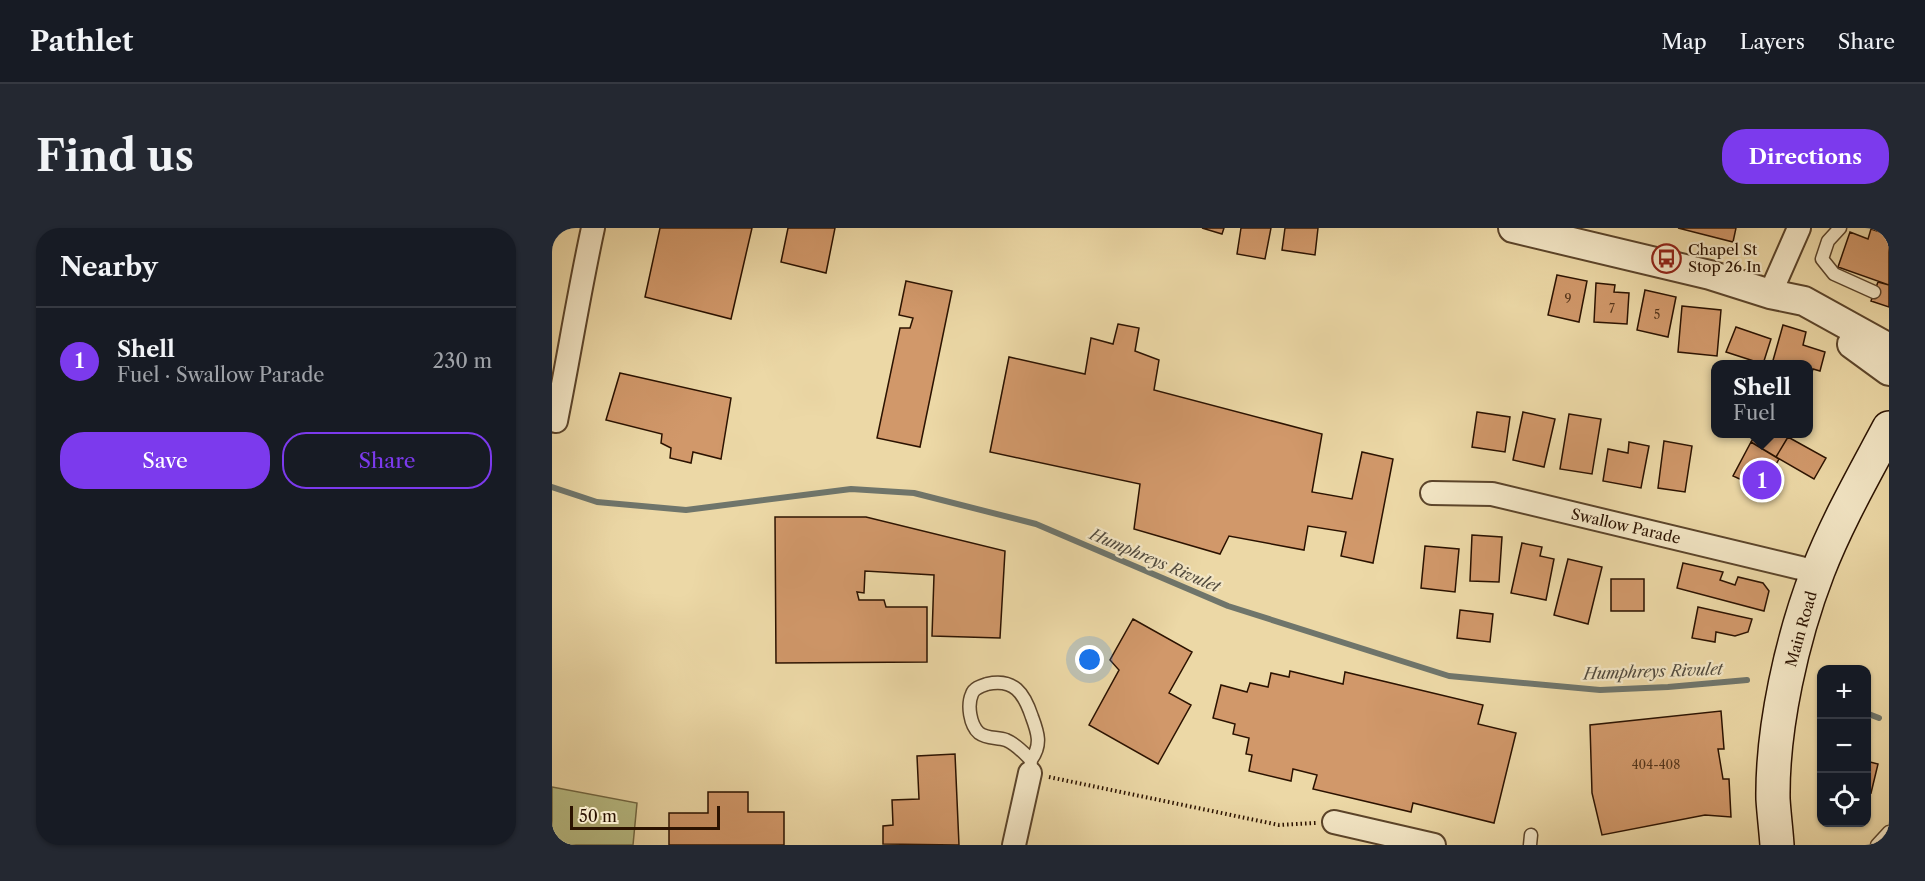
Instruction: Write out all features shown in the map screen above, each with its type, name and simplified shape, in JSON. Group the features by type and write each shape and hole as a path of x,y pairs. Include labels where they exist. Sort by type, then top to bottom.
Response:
{"main road":[{"name":"Main Road","path":"1777,845 1773,799 1780,707 1788,675 1817,572 1847,507 1888,432"}],"street":[{"path":"556,421 579,291 593,228"},
{"path":"1513,228 1710,275 1770,294 1889,324"},
{"path":"1770,294 1799,228"},
{"path":"1770,294 1830,329 1889,371"},
{"path":"1804,301 1889,348"},
{"name":"Swallow Parade","path":"1432,493 1492,494 1817,572"},
{"path":"1014,845 1031,766"},
{"path":"1334,822 1434,845"}],"lane":[{"path":"1840,228 1828,241 1822,260 1834,274 1874,292"},
{"path":"1004,682 1012,684 1024,696 1038,731 1038,751 1031,766 1008,741 987,737 975,727 970,715 970,704 976,688 1004,682"},
{"path":"1877,845 1889,832"}],"path":[{"path":"1031,766 1279,825 1334,822"}],"green space":[{"path":"552,787 637,803 633,845 552,845"}],"building":[{"path":"660,228 752,228 731,319 645,297"},
{"path":"788,228 835,228 826,273 781,262"},
{"path":"1202,228 1224,228 1222,234"},
{"path":"1241,228 1271,228 1265,259 1237,254"},
{"path":"1285,228 1318,228 1315,255 1282,250"},
{"path":"1678,228 1736,228 1733,242"},
{"path":"1871,229 1889,235 1889,285 1838,267 1850,232 1868,239"},
{"path":"1557,275 1587,281 1579,322 1548,315"},
{"path":"906,281 952,291 920,447 877,438 900,328 910,328 913,318 899,315"},
{"path":"1878,282 1889,285 1889,307 1871,301"},
{"path":"1596,283 1615,285 1614,292 1629,293 1627,324 1594,322"},
{"path":"1645,290 1676,297 1668,337 1637,330"},
{"path":"1682,306 1721,310 1717,356 1678,352"},
{"path":"1118,324 1139,328 1135,351 1159,360 1154,390 1322,434 1312,492 1352,499 1362,452 1393,459 1373,563 1341,556 1346,532 1308,526 1304,550 1229,536 1220,554 1134,529 1140,484 990,452 1009,357 1085,374 1091,338 1113,344"},
{"path":"1783,325 1806,332 1803,345 1825,352 1820,371 1813,369 1813,360 1773,360"},
{"path":"1736,327 1771,339 1764,360 1751,360 1726,352"},
{"path":"620,373 731,398 721,459 693,452 691,463 670,458 671,448 661,443 662,434 606,420"},
{"path":"1477,412 1510,417 1505,452 1472,447"},
{"path":"1523,412 1555,419 1544,467 1513,460"},
{"path":"1569,414 1601,419 1592,474 1560,469"},
{"path":"1754,438 1787,438 1776,457 1751,442"},
{"path":"1787,438 1790,438 1826,458 1814,479 1776,457"},
{"path":"1664,441 1692,446 1685,492 1658,488"},
{"path":"1629,442 1649,446 1641,488 1603,481 1608,449 1628,453"},
{"path":"1751,442 1779,459 1766,482 1761,479 1757,487 1733,476"},
{"path":"775,517 866,517 1005,551 1000,638 932,636 934,575 865,571 864,593 857,592 859,600 884,600 886,607 927,607 927,662 776,663"},
{"path":"1472,535 1502,537 1499,582 1470,581"},
{"path":"1522,543 1542,547 1540,556 1554,559 1546,600 1511,593"},
{"path":"1425,546 1459,549 1455,592 1421,588"},
{"path":"1568,559 1602,567 1588,624 1554,615"},
{"path":"1683,563 1723,572 1720,580 1735,585 1738,577 1763,583 1769,591 1764,611 1677,588"},
{"path":"1611,579 1644,579 1644,611 1611,611"},
{"path":"1698,607 1752,619 1748,632 1735,636 1716,632 1715,642 1692,638"},
{"path":"1460,610 1493,614 1490,642 1457,638"},
{"path":"1133,619 1192,652 1169,693 1191,705 1158,764 1089,725 1119,670 1110,660"},
{"path":"1290,671 1343,684 1345,672 1483,705 1478,724 1516,733 1494,823 1413,803 1411,812 1313,789 1317,775 1293,769 1291,781 1249,771 1252,755 1246,754 1249,738 1233,734 1235,724 1213,718 1221,685 1247,692 1250,683 1268,687 1271,673 1289,677"},
{"path":"1721,711 1724,749 1718,749 1723,779 1729,779 1731,817 1705,815 1602,835 1592,793 1590,725"},
{"path":"955,754 959,845 883,844 883,826 893,825 892,800 919,799 917,756"},
{"path":"1871,762 1878,764 1871,793"},
{"path":"708,792 748,792 748,812 784,812 784,845 669,845 669,813 708,813"}],"waterway":[{"name":"Humphreys Rivulet","path":"552,487 597,502 686,510 851,489 914,493 1036,524 1228,606 1449,676 1600,690 1747,680"},
{"name":"Humphreys Rivulet","path":"1871,715 1879,718"}],"place":[{"name":"Chapel St Stop 26 In","path":"1667,258"},
{"name":"Shell","path":"1762,480"}]}
